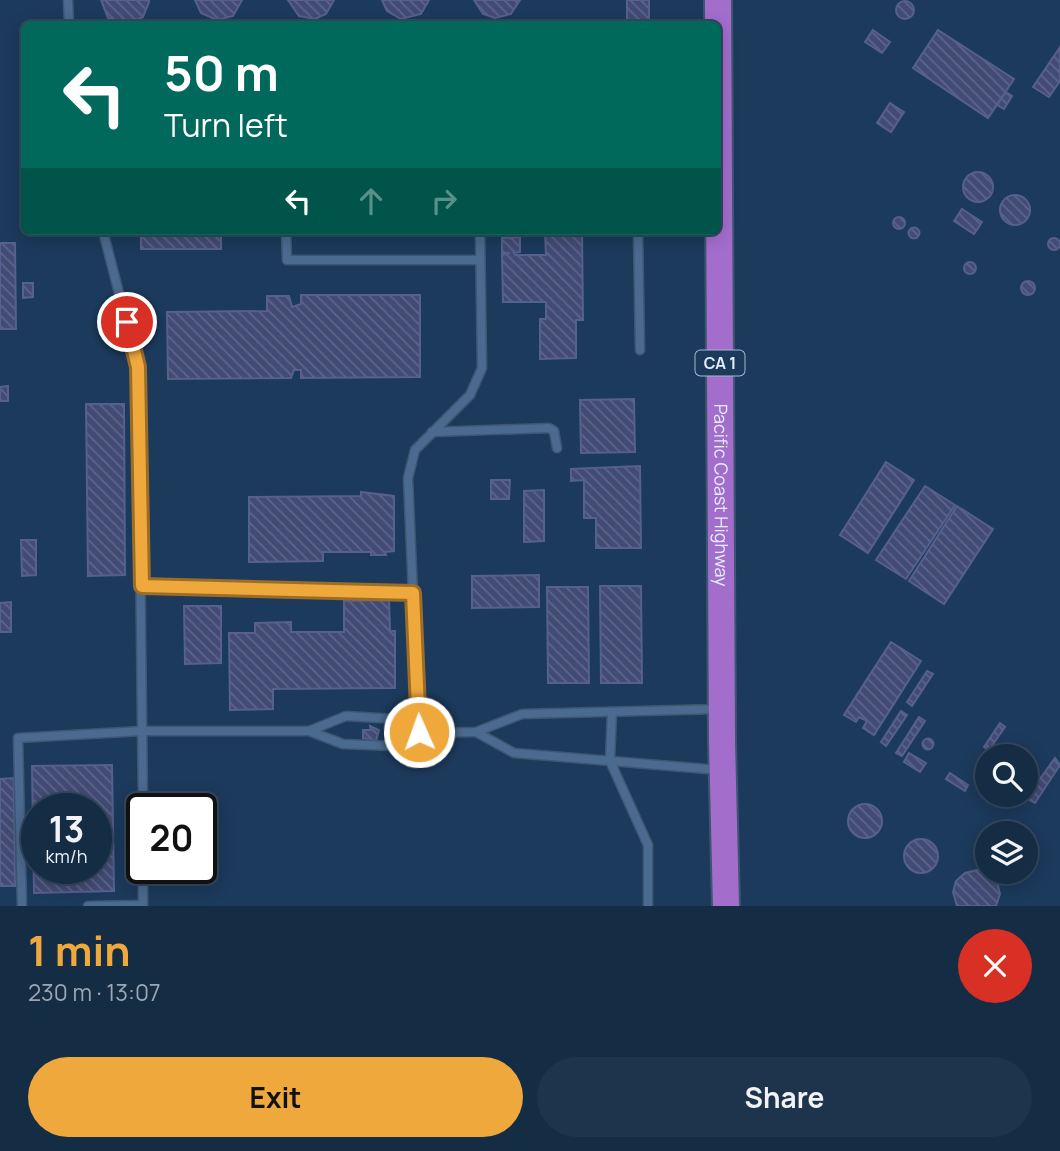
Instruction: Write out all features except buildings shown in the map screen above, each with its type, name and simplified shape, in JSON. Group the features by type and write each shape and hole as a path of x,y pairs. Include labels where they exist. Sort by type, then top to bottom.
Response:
{"highway":[{"name":"Pacific Coast Highway","path":"718,0 718,21"},
{"name":"Pacific Coast Highway","path":"719,235 726,906"}],"lane":[{"path":"68,0 69,21"},
{"path":"104,235 138,367 143,793"},
{"path":"286,235 286,260 480,260"},
{"path":"416,732 408,478 415,450 470,395 482,368 480,235"},
{"path":"638,235 640,350"},
{"path":"432,432 549,428 554,431 557,448"},
{"path":"142,586 413,593"},
{"path":"309,731 346,716 395,719 416,732 476,732 522,714 722,709"},
{"path":"612,712 610,761 648,845 648,906"},
{"path":"22,906 18,738 142,731 309,731 343,744 394,746 416,732"},
{"path":"476,732 514,753 723,770"},
{"path":"88,906 143,905 143,884"}],"route":[{"path":"127,322 138,367 142,586 413,593 419,732"}]}
